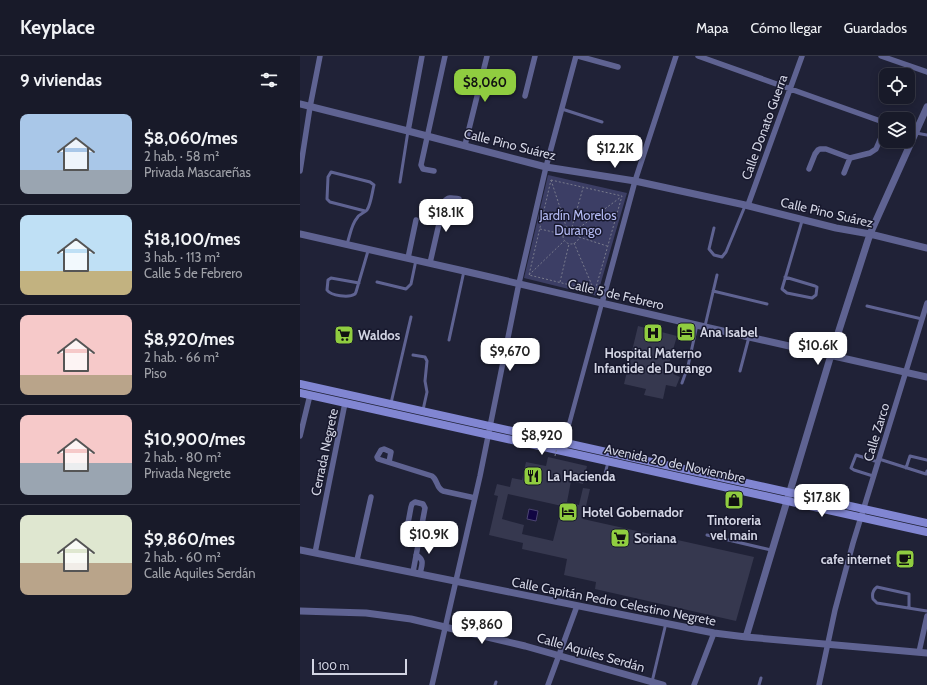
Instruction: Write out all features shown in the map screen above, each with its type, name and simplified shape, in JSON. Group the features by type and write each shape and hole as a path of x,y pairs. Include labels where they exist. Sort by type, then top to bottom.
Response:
{"main road":[{"name":"Avenida 20 de Noviembre","path":"300,384 423,412 608,461 789,496"},
{"name":"Avenida 20 de Noviembre","path":"300,393 489,430 562,441 862,513 927,532"},
{"name":"Avenida 20 de Noviembre","path":"862,513 927,523"}],"street":[{"path":"300,171 320,56"},
{"path":"408,131 422,56"},
{"path":"434,171 423,169 421,165 445,56"},
{"path":"465,146 487,56"},
{"path":"525,96 535,56"},
{"path":"432,685 475,498 519,283 546,167 577,56 618,67"},
{"path":"562,441 635,182 676,56"},
{"path":"698,56 879,121"},
{"name":"Calle Donato Guerra","path":"746,205 802,56"},
{"path":"881,56 927,72"},
{"name":"Calle Pino Suárez","path":"300,104 546,167 635,182 746,205 802,220 870,234 909,245 927,248"},
{"path":"746,637 831,355 870,234 927,107"},
{"path":"809,169 815,154 820,149 826,149 850,158 874,151 879,141"},
{"path":"844,173 850,158"},
{"path":"430,263 444,202 447,198 459,199"},
{"path":"408,258 416,220"},
{"name":"Calle 5 de Febrero","path":"300,234 519,283 697,326 927,377"},
{"name":"Calle Zarco","path":"819,685 845,572 873,476 927,303"},
{"path":"300,436 310,395"},
{"name":"Cerrada Negrete","path":"315,553 345,403"},
{"path":"389,462 432,476 436,480 440,490 475,498"},
{"path":"357,560 371,497"},
{"path":"416,573 423,562 421,558 416,555 419,540 425,508 423,504 415,502 411,507 406,534 408,537 419,540"},
{"name":"Calle Capitán Pedro Celestino Negrete","path":"300,550 357,560 714,633 927,653"},
{"path":"548,685 576,606"},
{"name":"Calle Aquiles Serdán","path":"300,611 381,614 446,626 559,655 663,685"},
{"path":"919,652 927,616"},
{"path":"694,685 714,633"}],"lane":[{"path":"562,109 602,122"},
{"path":"400,182 408,131"},
{"path":"916,133 927,135"},
{"path":"347,244 357,217 365,211 369,205 374,185 331,172 328,178 327,199 330,202 365,211"},
{"path":"714,228 709,249 714,255 722,257 726,252 746,205"},
{"path":"785,278 816,286 816,295 812,298 787,293 782,288 802,220"},
{"path":"359,283 331,278 328,280 327,290 332,294 353,296 356,292 359,283 369,249"},
{"path":"377,282 406,289 411,284 416,260"},
{"path":"449,340 464,271"},
{"path":"705,327 717,275"},
{"path":"713,290 768,304"},
{"path":"867,306 922,319"},
{"path":"390,404 411,317"},
{"path":"682,383 688,366 697,326"},
{"path":"740,371 749,337"},
{"path":"413,355 425,357 427,361 424,380 427,392 423,412"},
{"path":"873,476 851,468 855,456 878,460 926,474 927,471"},
{"path":"906,468 910,456 927,460"},
{"path":"604,478 608,461"},
{"path":"707,535 771,550"},
{"path":"909,608 909,594 877,587 874,589 872,596 874,602 909,608 927,611"},
{"path":"652,682 666,623"},
{"path":"760,685 761,678"}],"path":[{"path":"551,180 622,196"},
{"path":"529,275 551,180"},
{"path":"551,180 567,229"},
{"path":"572,228 583,187"},
{"path":"576,230 622,196"},
{"path":"595,291 622,196"},
{"path":"572,228 576,230 578,237 574,243 569,244 564,240 563,234 567,229 572,228"},
{"path":"540,229 563,234"},
{"path":"578,237 608,246"},
{"path":"529,275 564,240"},
{"path":"574,243 595,291"},
{"path":"560,282 569,244"},
{"path":"529,275 595,291"},
{"path":"555,456 562,441"}],"green space":[{"name":"Jardín Morelos Durango","path":"548,175 627,193 597,296 524,278"}],"shaded area":[{"path":"529,509 538,511 536,521 527,519"}],"building":[{"path":"638,326 677,336 668,367 676,369 673,374 680,377 676,387 666,385 663,399 644,395 646,389 624,384"},
{"name":"Soriana","path":"548,457 587,466 583,484 571,481 567,502 579,505 583,488 590,489 583,519 754,557 736,621 595,589 596,582 564,575 567,559 522,549 523,543 489,535 498,496 494,495 497,484 510,487 512,478 522,480 526,462 546,466","holes":["508,494 562,506 553,541 522,534 524,525 502,519"]}],"place":[{"name":"Ana Isabel","path":"686,332"},
{"name":"Hospital Materno Infantide de Durango","path":"653,333"},
{"name":"Waldos","path":"344,335"},
{"name":"La Hacienda","path":"533,476"},
{"name":"Tintoreria vel main","path":"734,500"},
{"name":"Hotel Gobernador","path":"568,512"},
{"name":"Soriana","path":"620,538"},
{"name":"cafe internet","path":"905,559"}]}
